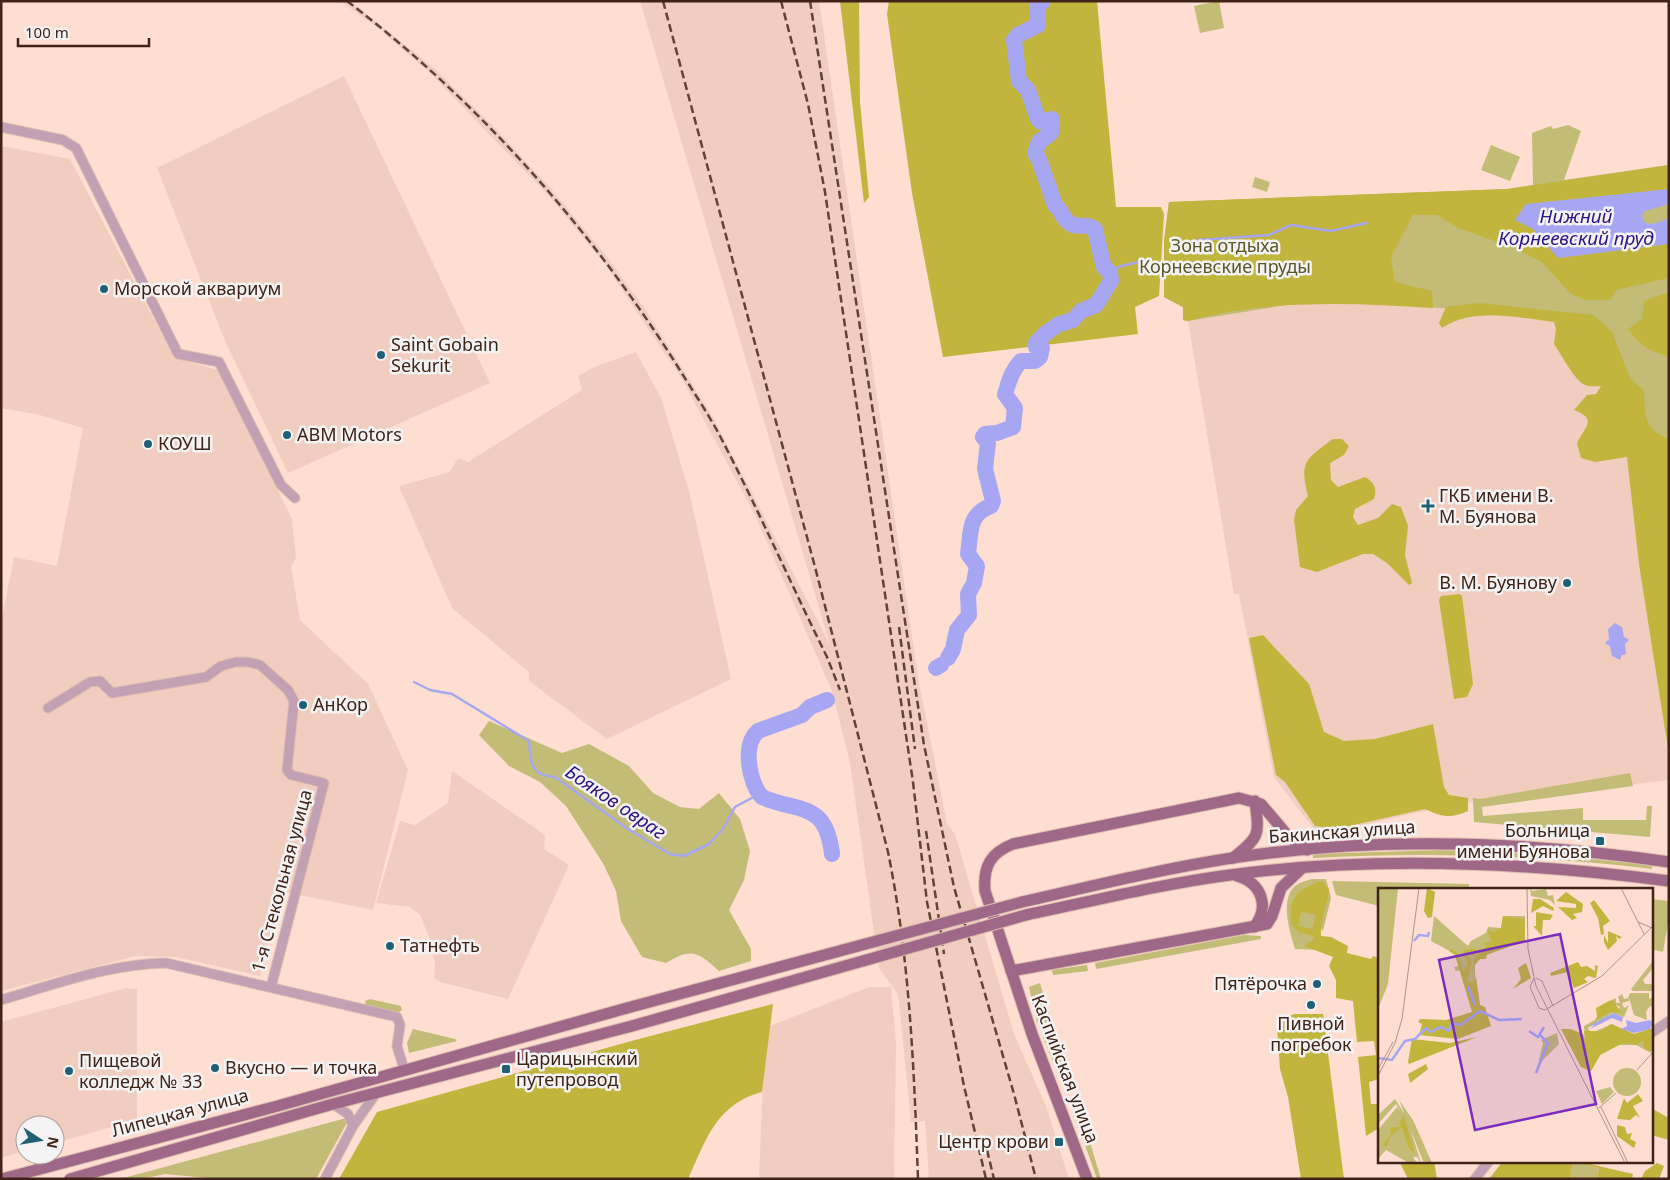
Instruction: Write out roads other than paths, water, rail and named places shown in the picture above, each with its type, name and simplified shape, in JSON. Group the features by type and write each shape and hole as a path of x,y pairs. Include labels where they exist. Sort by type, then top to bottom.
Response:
{"main road":[{"name":"Каспийская улица","path":"1087,1179 1032,1034 984,892 983,877 987,864 993,854 1013,844 1232,798 1255,801"},
{"path":"1255,801 1263,806 1289,837 1306,850"},
{"path":"1233,858 1256,837 1258,827 1255,801"},
{"name":"Бакинская улица","path":"627,1008 1022,902 1129,877 1233,858 1306,850 1399,844 1470,844 1571,850 1669,862"},
{"name":"Бакинская улица","path":"632,1026 1026,915 1168,885 1231,875 1302,868 1402,863 1474,864 1559,869 1669,880"},
{"path":"1012,971 1266,924 1270,921 1281,888 1302,868"},
{"path":"1231,875 1253,883 1260,894 1260,916 1254,927"},
{"name":"Липецкая улица","path":"2,1179 627,1008"},
{"name":"Липецкая улица","path":"70,1179 377,1092 632,1026"}],"street":[{"path":"1,127 63,140 76,148 178,354 219,362 281,485 295,498"},
{"name":"1-я Стекольная улица","path":"48,708 90,682 100,681 112,693 206,677 221,666 236,662 260,665 288,690 294,701 287,770 291,775 324,783 271,987"},
{"path":"1,1000 115,968 138,963 166,963 397,1017 400,1026 397,1046 404,1069"},
{"path":"1652,1032 1669,1021"},
{"path":"324,1179 353,1126 377,1092"},
{"path":"333,1104 348,1114 353,1126"},
{"path":"1475,1179 1488,1162"}],"water":[{"name":"Нижний Корнеевский пруд","path":"1669,189 1669,204 1645,211 1642,216 1645,223 1652,224 1667,219 1669,208 1669,244 1558,258 1533,229 1515,220 1526,204"},
{"path":"1615,623 1622,627 1624,637 1629,640 1625,644 1626,654 1622,655 1620,660 1612,656 1610,646 1605,643 1609,639 1608,629"}],"waterway":[{"path":"948,658 953,649 957,630 969,615 968,594 974,583 977,566 968,554 972,525 978,514 991,506 993,501 985,469 988,443 983,437 985,434 997,433 1013,427 1015,408 1005,394 1011,377 1021,361 1035,361 1040,357 1042,348 1036,347 1036,343 1059,324 1073,320 1081,311 1096,305 1111,281 1110,272 1104,267 1095,229 1089,226 1074,225 1066,220 1055,205 1039,159 1035,153 1039,142 1051,133 1052,119 1041,122 1038,119 1028,90 1019,81 1014,40 1018,35 1038,25 1037,7 1043,1"},
{"path":"1175,248 1199,240 1269,235 1291,225 1331,231 1366,223"},
{"path":"1110,272 1121,266 1147,260"},
{"path":"936,668 941,665"},
{"name":"Бояков овраг","path":"414,682 430,690 452,694 529,741 530,756 536,771 555,777 628,829 670,854 684,856 709,844 723,829 735,807 759,794"},
{"path":"827,700 810,707 802,715 758,731 750,745 749,764 757,791 762,797 799,808 817,817 824,825 829,837 832,854"}],"railway":[{"path":"347,1 442,81 529,169 608,265 644,315 721,438 827,657 840,690"},
{"path":"663,1 815,567 888,852 901,933 910,1015 918,1179"},
{"path":"781,1 808,104 825,192 913,782 927,902 964,1086 986,1179"},
{"path":"810,1 924,745 954,887 1014,1094 1036,1179"},
{"path":"899,627 915,749"},
{"path":"926,831 944,954"},
{"path":"987,1150 994,1179"}],"place":[{"name":"Морской аквариум","path":"104,289"},
{"name":"Saint Gobain Sekurit","path":"381,355"},
{"name":"ABM Motors","path":"287,435"},
{"name":"КОУШ","path":"148,444"},
{"name":"ГКБ имени В. М. Буянова","path":"1428,506"},
{"name":"В. М. Буянову","path":"1567,583"},
{"name":"АнКор","path":"303,705"},
{"name":"Больница имени Буянова","path":"1600,841"},
{"name":"Татнефть","path":"390,946"},
{"name":"Пятёрочка","path":"1317,984"},
{"name":"Пивной погребок","path":"1311,1005"},
{"name":"Вкусно — и точка","path":"215,1068"},
{"name":"Царицынский путепровод","path":"506,1069"},
{"name":"Пищевой колледж № 33","path":"69,1071"},
{"name":"Центр крови","path":"1059,1142"}],"park label":[{"name":"Зона отдыха Корнеевские пруды","path":"1225,256"}]}
